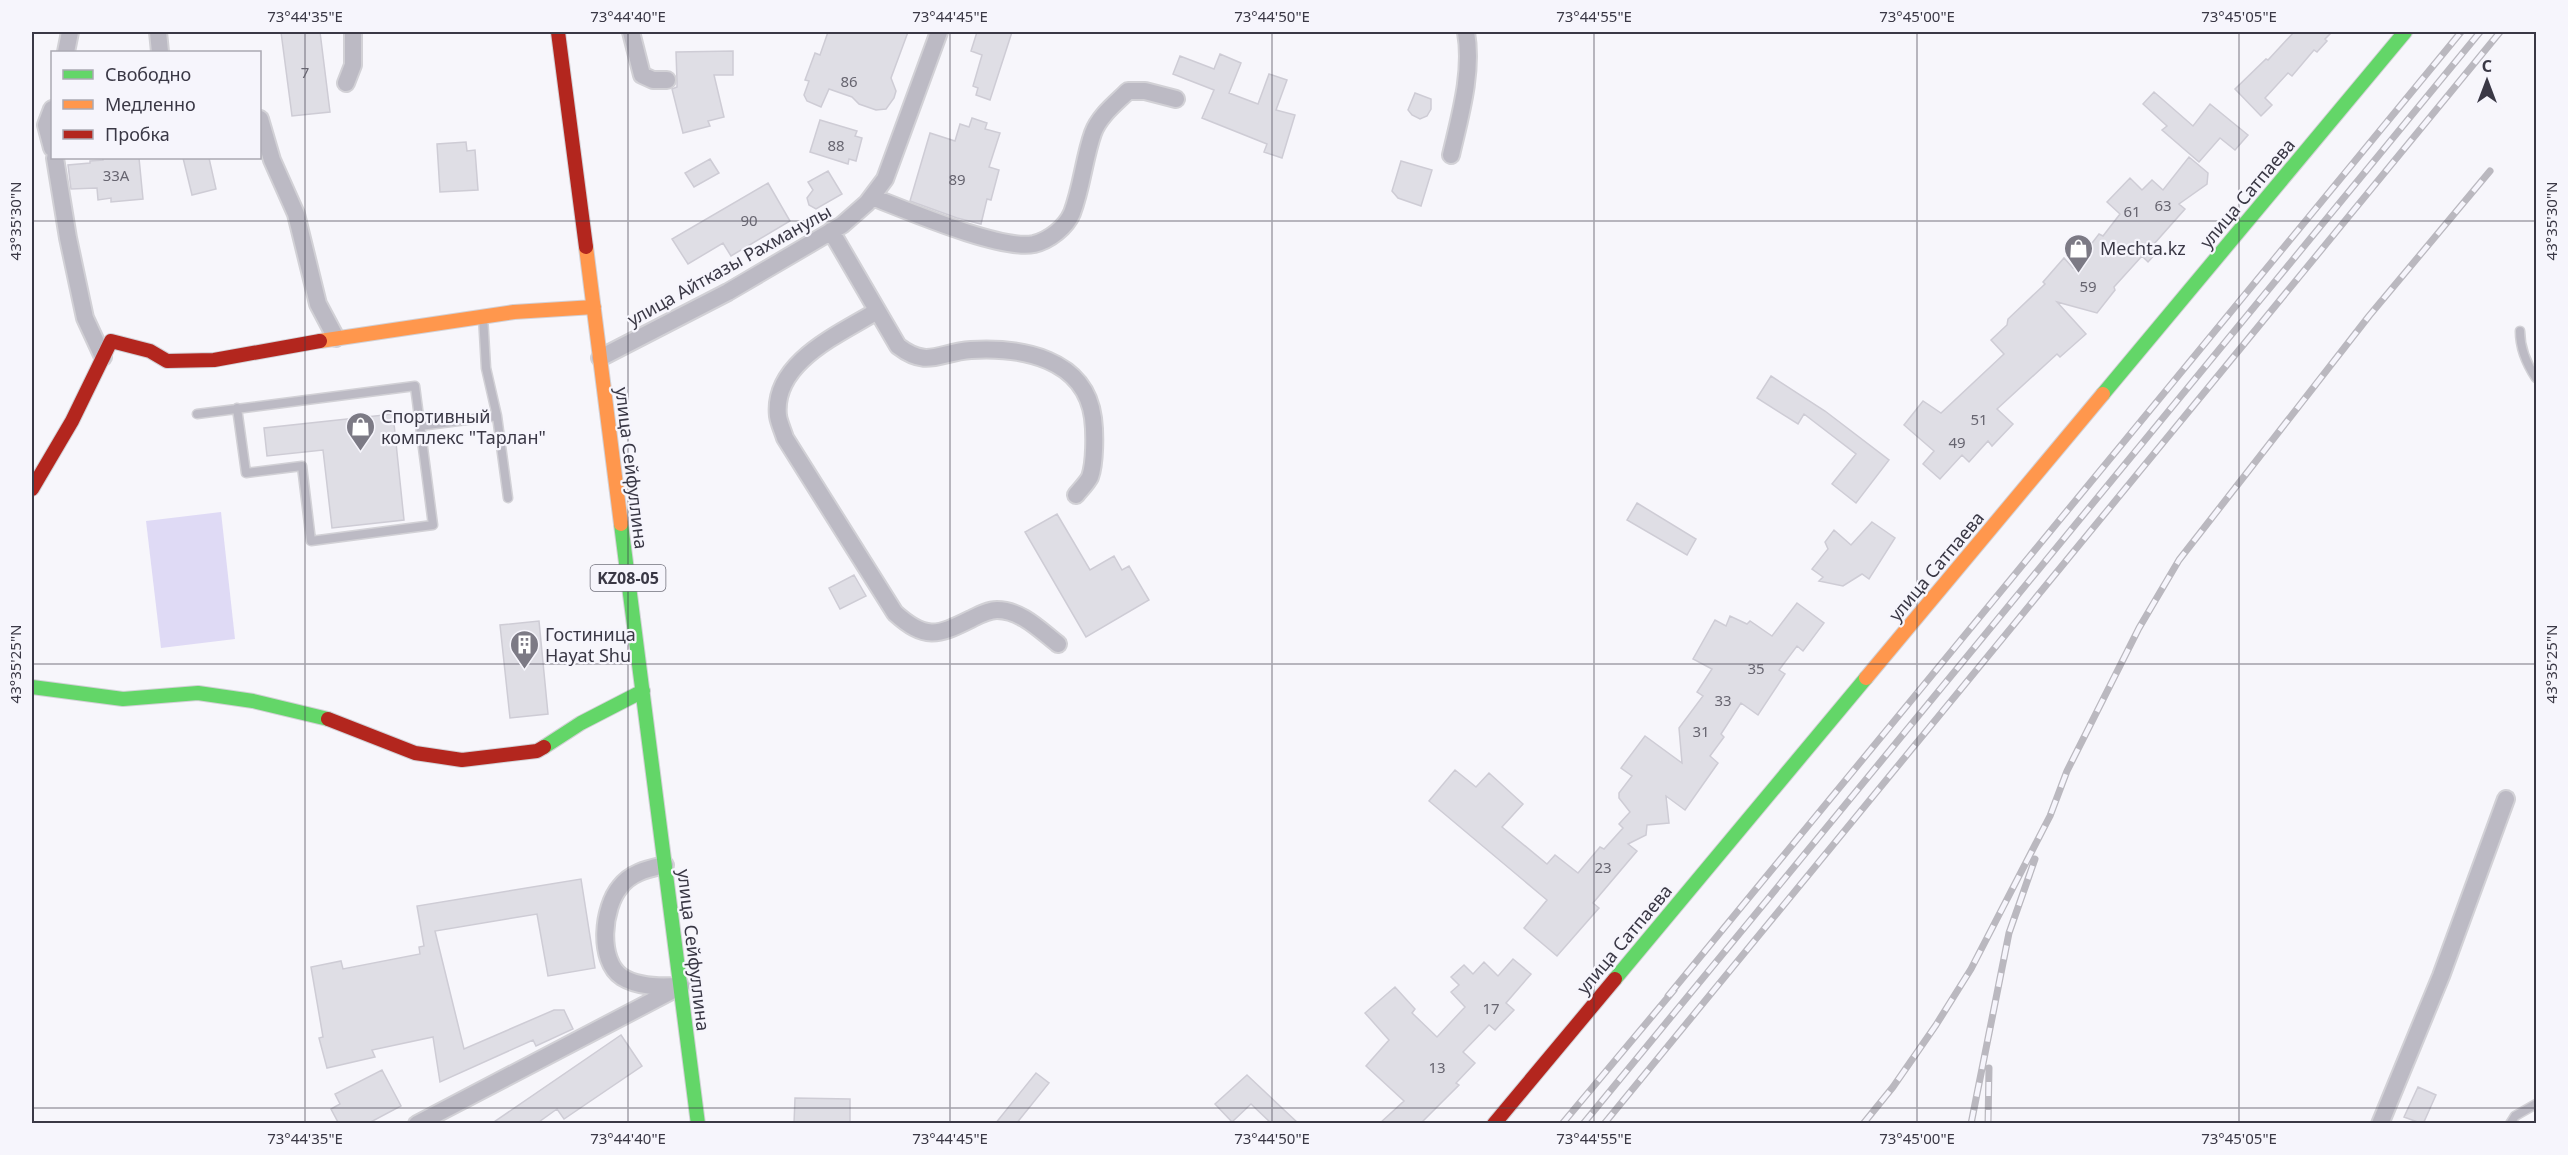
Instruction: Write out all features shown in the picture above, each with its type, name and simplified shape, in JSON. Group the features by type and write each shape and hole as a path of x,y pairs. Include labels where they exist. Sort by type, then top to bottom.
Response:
{"street":[{"path":"66,51 70,32"},
{"path":"158,32 160,51"},
{"path":"346,83 353,65 353,32"},
{"name":"улица Сейфуллина","path":"558,32 681,986 694,1121"},
{"path":"631,32 642,75 653,80 667,80"},
{"name":"улица Айтказы Рахманулы","path":"600,358 661,329 842,225 872,197 885,179 939,32"},
{"path":"1451,155 1466,80 1468,43 1466,32"},
{"name":"улица Сатпаева","path":"1494,1124 2405,32"},
{"path":"872,197 945,225 999,241 1034,244 1057,232 1072,214 1093,131 1118,100 1128,91 1145,91 1176,99"},
{"path":"51,111 43,125 51,145"},
{"path":"261,122 272,160 296,214 318,304 336,338"},
{"path":"55,159 68,238 85,318 103,357"},
{"path":"831,231 898,346 909,355 922,359 936,359 969,350 998,350 1033,355 1056,363 1070,372 1088,400 1095,433 1090,477 1076,495"},
{"path":"32,489 72,421 111,341 150,351 167,361 214,360 336,338 483,316 594,307"},
{"path":"877,311 805,356 789,377 779,399 778,417 785,438 896,613 908,625 919,631 939,633 983,613 997,610 1026,619 1058,644"},
{"path":"32,687 123,699 198,693 253,701 323,717 415,753 462,760 537,751 581,723 643,691"},
{"path":"2380,1124 2440,976 2506,799"},
{"path":"665,865 642,870 620,885 608,906 605,923 607,949 612,964 622,976 652,987 681,986"},
{"path":"417,1124 681,986"}],"lane":[{"path":"483,316 486,368 497,416 508,498"},
{"path":"2520,331 2520,346 2536,378"},
{"path":"197,414 237,408 415,386 433,525 311,541 302,466 246,473 237,408"},
{"path":"420,426 497,416"},
{"path":"2510,1124 2515,1116 2536,1104"}],"shaded area":[{"path":"221,512 235,639 161,648 146,521"}],"building":[{"path":"281,32 320,32 330,112 292,116"},
{"path":"828,32 908,32 891,78 896,91 894,98 886,109 876,110 859,104 852,97 829,89 821,107 807,101 804,95 809,81 805,80 815,53 820,55"},
{"path":"977,32 1012,32 990,100 976,95 978,88 973,86 982,55 971,51"},
{"path":"2294,32 2332,32 2317,52 2314,50 2292,76 2288,73 2265,98 2272,105 2261,116 2235,89 2266,59 2268,60"},
{"path":"733,51 733,75 714,75 724,117 708,121 710,126 683,133 672,89 677,87 676,52"},
{"path":"1220,54 1241,63 1229,93 1258,104 1269,74 1287,80 1276,110 1295,115 1282,158 1264,152 1267,144 1202,118 1214,90 1173,74 1180,56 1214,69"},
{"path":"2154,92 2193,126 2210,104 2248,135 2235,150 2220,138 2199,162 2162,130 2167,126 2143,104"},
{"path":"1415,93 1431,99 1431,109 1427,116 1420,119 1408,110"},
{"path":"972,118 987,123 985,129 1000,133 989,167 999,170 991,200 987,199 981,224 910,201 930,133 955,141 960,124 969,127"},
{"path":"820,120 857,131 855,136 862,138 856,161 849,159 848,164 810,152"},
{"path":"466,142 467,151 475,150 478,190 440,192 437,144"},
{"path":"2189,157 2208,173 2207,184 2179,204 2185,209 2154,244 2160,249 2148,262 2142,256 2114,287 2115,290 2097,313 2057,302 2086,334 2060,357 2057,354 1997,409 2013,424 1992,446 1988,441 1969,462 1962,455 1940,479 1923,464 1934,451 1904,425 1923,401 1941,413 2004,354 1991,340 2007,325 2008,319 2045,284 2043,282 2064,258 2073,268 2099,234 2103,236 2120,214 2107,202 2130,178 2142,190 2152,180 2163,190"},
{"path":"139,159 143,199 111,202 111,198 98,200 97,188 71,189 68,165 103,160"},
{"path":"183,159 209,159 216,189 192,195"},
{"path":"710,159 719,173 694,187 685,173"},
{"path":"1401,161 1432,170 1421,206 1398,198 1392,191"},
{"path":"828,171 842,194 816,209 809,205 807,198 813,190 808,182"},
{"path":"768,183 790,221 731,256 723,243 688,264 672,239"},
{"path":"1771,376 1825,411 1889,460 1856,503 1832,484 1856,454 1804,414 1798,424 1757,398"},
{"path":"393,414 404,520 332,528 323,450 267,456 264,428"},
{"path":"1637,503 1696,539 1687,555 1627,520"},
{"path":"1057,514 1090,570 1114,556 1122,570 1129,566 1149,600 1086,637 1025,532"},
{"path":"1872,522 1895,538 1869,579 1862,574 1843,586 1819,581 1823,577 1812,569 1828,549 1825,542 1834,530 1851,545"},
{"path":"854,575 866,596 840,609 829,588"},
{"path":"1797,603 1824,623 1803,651 1797,646 1779,670 1785,674 1758,715 1741,703 1721,734 1724,737 1710,756 1718,763 1685,810 1666,796 1669,823 1647,825 1646,835 1628,844 1637,851 1593,903 1599,908 1557,956 1524,928 1547,900 1429,801 1455,770 1476,787 1489,773 1523,804 1502,827 1547,864 1555,855 1578,873 1600,847 1604,849 1623,828 1619,824 1630,812 1619,798 1619,793 1632,776 1621,768 1645,736 1682,763 1679,728 1703,696 1697,692 1712,669 1693,659 1715,620 1726,626 1730,616 1747,624 1750,621 1772,636"},
{"name":"Гостиница Hayat Shu","path":"539,621 548,714 510,718 500,625"},
{"path":"581,879 595,968 548,976 537,914 435,931 464,1049 554,1010 564,1010 573,1029 536,1046 533,1040 440,1082 433,1037 372,1050 375,1057 327,1068 319,1038 323,1037 311,967 341,961 343,969 420,954 419,947 424,946 417,906"},
{"path":"1513,959 1531,974 1506,1003 1514,1010 1495,1030 1489,1025 1463,1052 1475,1063 1456,1083 1459,1085 1420,1124 1379,1124 1404,1101 1366,1066 1389,1040 1365,1013 1395,987 1415,1009 1412,1013 1437,1037 1465,1007 1451,992 1459,985 1451,977 1464,965 1473,974 1484,962 1498,976"},
{"path":"621,1035 642,1066 564,1119 557,1109 536,1124 491,1124"},
{"path":"382,1070 401,1106 367,1124 339,1124 331,1109 340,1104 335,1094"},
{"path":"1036,1073 1049,1083 1016,1124 995,1124"},
{"path":"1247,1075 1299,1124 1272,1124 1251,1104 1232,1122 1215,1104"},
{"path":"2418,1087 2436,1095 2423,1124 2404,1117"},
{"path":"795,1098 850,1099 850,1124 794,1124"}],"railway":[{"path":"1668,996 2461,32"},
{"path":"1583,1124 2480,32"},
{"path":"1604,1124 2500,32"},
{"path":"1863,1124 1893,1087 1971,969 2050,816 2067,771 2139,628 2179,560 2369,316 2490,171"},
{"path":"1971,1124 2009,933 2035,859"},
{"path":"1562,1124 1674,990"},
{"path":"1988,1124 1989,1068"}],"traffic: fast":[{"path":"2103,394 2405,32"},
{"path":"621,524 698,1124"},
{"path":"1615,979 1866,678"},
{"path":"32,687 123,699 198,693 253,701 328,719"},
{"path":"544,747 581,723 643,691"}],"traffic: slow":[{"path":"586,247 621,524"},
{"path":"320,341 514,312 594,307"},
{"path":"1866,678 2103,394"}],"traffic: jam":[{"path":"558,32 586,247"},
{"path":"32,489 72,421 111,341 150,351 167,361 214,360 320,341"},
{"path":"328,719 415,753 462,760 537,751 544,747"},
{"path":"1494,1124 1615,979"}],"place":[{"name":"Mechta.kz","path":"2079,274"},
{"name":"Спортивный комплекс \"Тарлан\"","path":"360,452"},
{"name":"Гостиница Hayat Shu","path":"524,670"}]}
